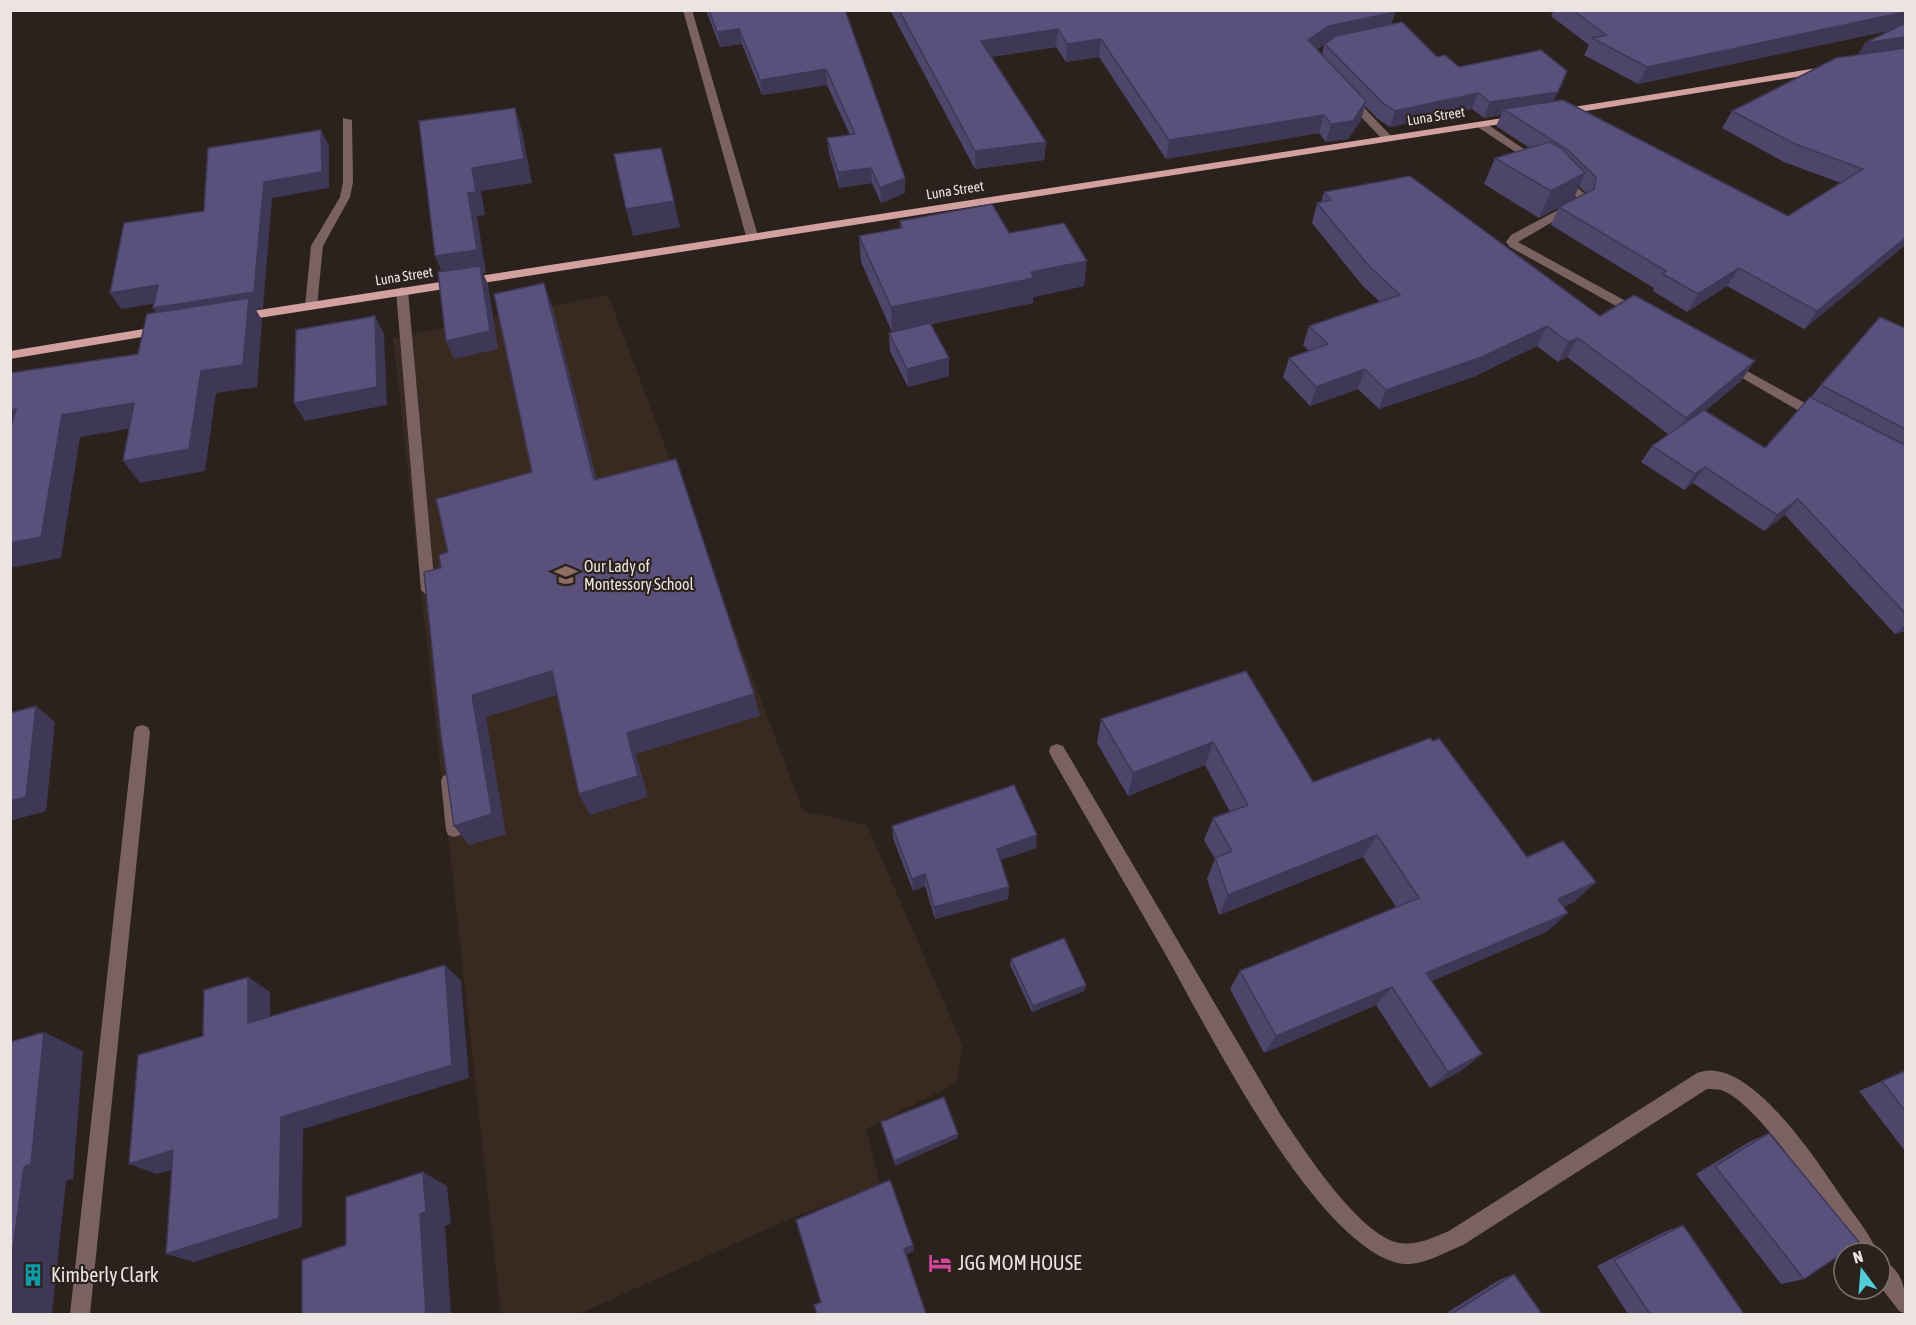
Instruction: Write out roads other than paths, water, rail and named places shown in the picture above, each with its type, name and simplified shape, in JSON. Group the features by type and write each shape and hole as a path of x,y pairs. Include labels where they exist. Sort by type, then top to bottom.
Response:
{"main road":[{"path":"1551,113 1834,69"},
{"name":"Luna Street","path":"230,319 1527,117"},
{"path":"10,355 172,328"}],"street":[{"path":"687,10 752,236"},
{"path":"1342,90 1388,139"},
{"path":"311,306 317,246 345,197 348,182 347,120"},
{"path":"1480,124 1550,169 1581,196 1580,203 1515,237 1512,242 1514,245 1651,320"},
{"path":"402,291 430,605"},
{"path":"1721,360 1832,424"},
{"path":"80,1314 142,732"},
{"path":"1057,751 1269,1116 1318,1185 1372,1242 1396,1253 1424,1251 1456,1238 1704,1080 1725,1082 1749,1097 1780,1130 1859,1241"},
{"path":"447,771 454,830"},
{"path":"1892,1286 1905,1305"}],"place":[{"name":"Our Lady of Montessory School","path":"566,575"},
{"name":"JGG MOM HOUSE","path":"940,1263"},
{"name":"Kimberly Clark","path":"33,1275"}]}
